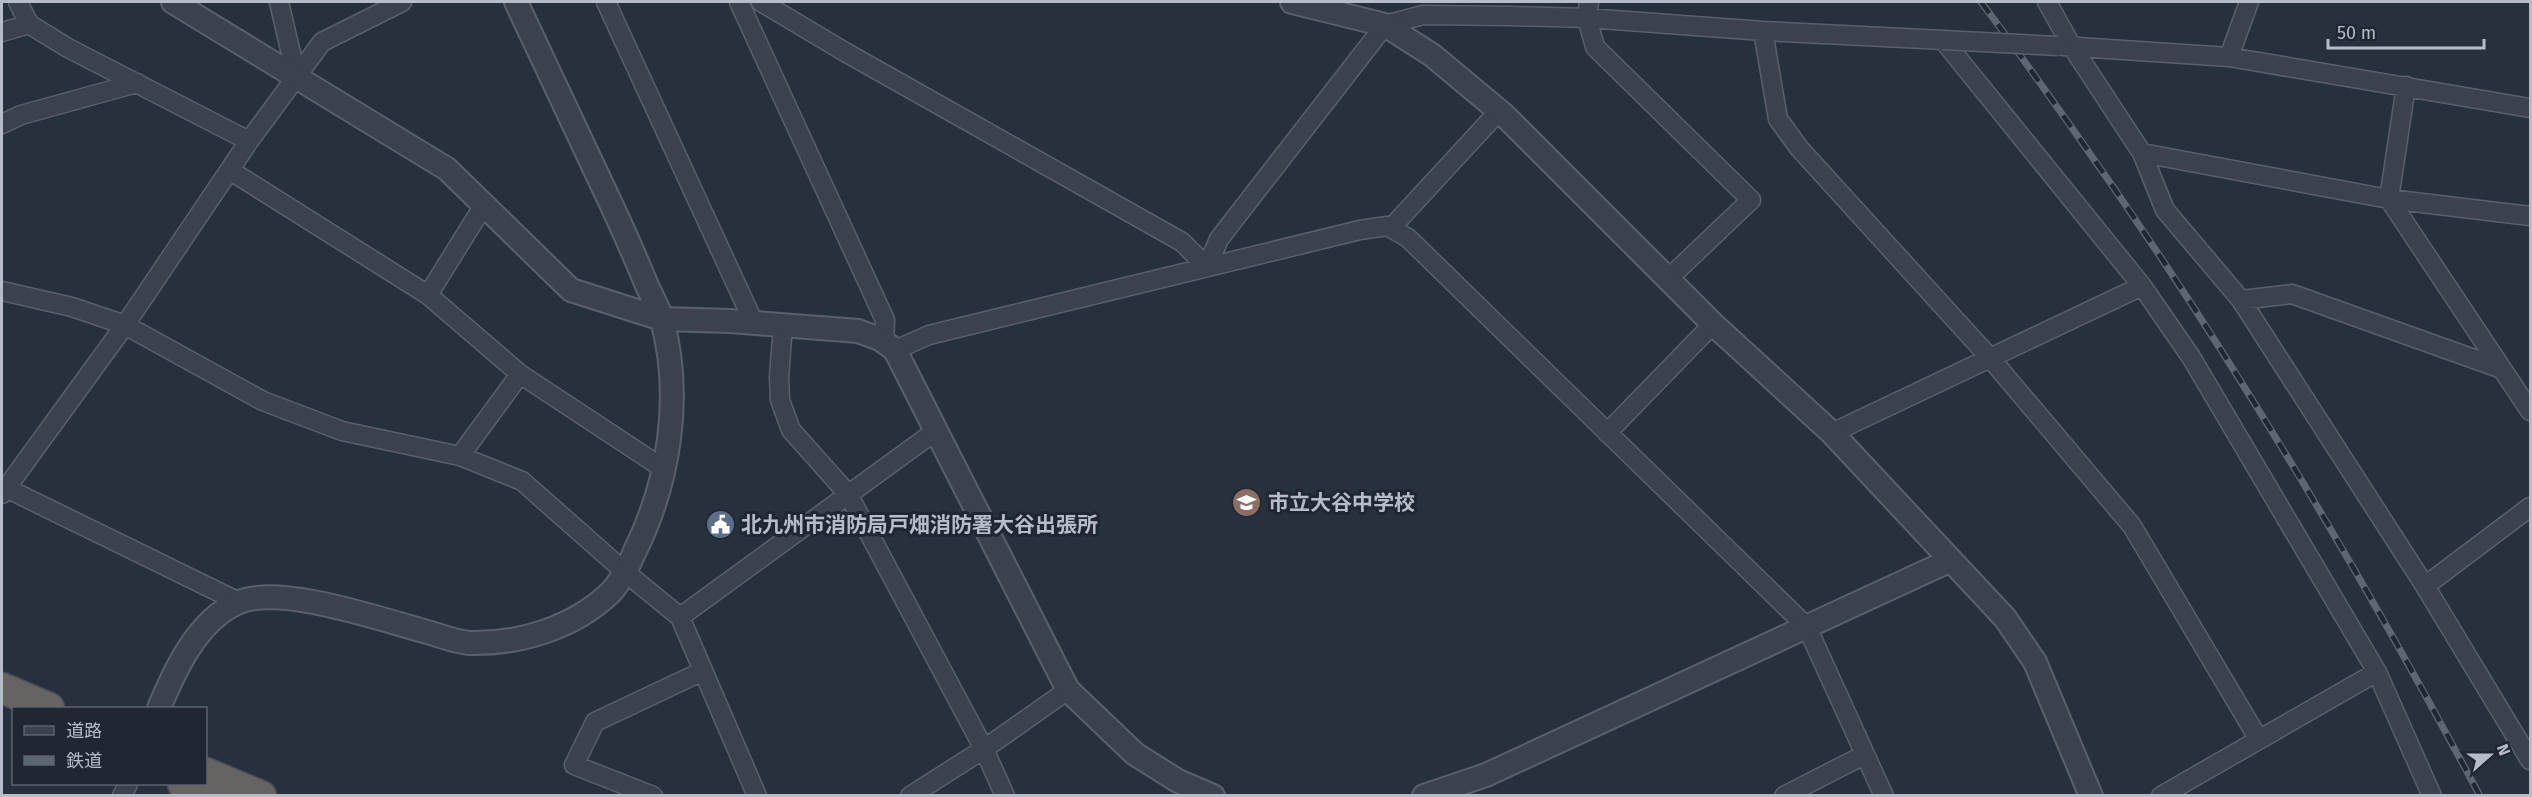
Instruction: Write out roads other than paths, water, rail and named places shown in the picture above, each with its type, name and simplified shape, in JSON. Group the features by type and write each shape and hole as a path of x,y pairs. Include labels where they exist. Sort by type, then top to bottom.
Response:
{"highway":[{"path":"2,688 47,707"},
{"path":"207,773 261,795"},
{"path":"188,785 212,795"}],"street":[{"path":"18,2 29,24 249,141"},
{"path":"173,2 447,169 571,290 662,320 754,323 858,331 889,346 1360,230 1387,226 1408,238 1807,627 1884,795"},
{"path":"279,2 296,75"},
{"path":"239,602 3,489 125,325 231,171 249,141 322,42 402,2"},
{"path":"160,707 189,648 212,619 239,602 264,597 296,598 466,643 502,643 547,632 585,611 610,592 625,572 647,528 664,469 670,433 672,381 662,320 632,250 516,2"},
{"path":"606,2 754,323"},
{"path":"739,2 885,320 889,346 937,430 1068,690 1136,754 1178,781 1213,795"},
{"path":"761,2 845,52 1182,242 1208,267"},
{"path":"1298,2 1385,25 1432,55 1499,111 1713,324 1832,433 2005,618 2035,662 2091,795"},
{"path":"2047,2 2064,45 2142,153 2165,210 2241,300 2425,586 2530,760"},
{"path":"2229,57 2249,2"},
{"path":"1208,267 1219,239 1385,25 1423,15 1588,10 1763,32 2064,45 2229,57 2530,108"},
{"path":"1588,10 1595,47 1751,200 1668,279"},
{"path":"2,32 29,24"},
{"path":"1763,32 1778,119 1799,148 1991,359 2132,526 2258,738"},
{"path":"1943,40 2142,286 2191,357 2377,672 2432,795"},
{"path":"2,124 21,115 137,83"},
{"path":"2406,86 2389,199 2530,411"},
{"path":"1391,228 1499,111"},
{"path":"2142,153 2389,199 2530,216"},
{"path":"231,171 428,295 520,374 664,469"},
{"path":"428,295 484,205"},
{"path":"1832,433 2142,286"},
{"path":"2,291 72,307 125,325 263,401 342,431 460,456 522,481 680,617 757,795"},
{"path":"2241,300 2292,294 2502,369"},
{"path":"1607,433 1713,324"},
{"path":"783,325 779,377 780,400 791,430 848,494 984,749 1005,795"},
{"path":"460,456 520,374"},
{"path":"680,617 937,430"},
{"path":"2425,586 2530,507"},
{"path":"1424,795 1486,775 1951,560"},
{"path":"653,795 574,765 595,722 703,671"},
{"path":"2161,795 2377,672"},
{"path":"910,795 984,749 1068,690"},
{"path":"1784,795 1864,755"}],"railway":[{"path":"1981,2 2128,208 2235,372 2337,539 2480,796"}],"place":[{"name":"市立大谷中学校","path":"1247,503"},
{"name":"北九州市消防局戸畑消防署大谷出張所","path":"720,525"}]}
